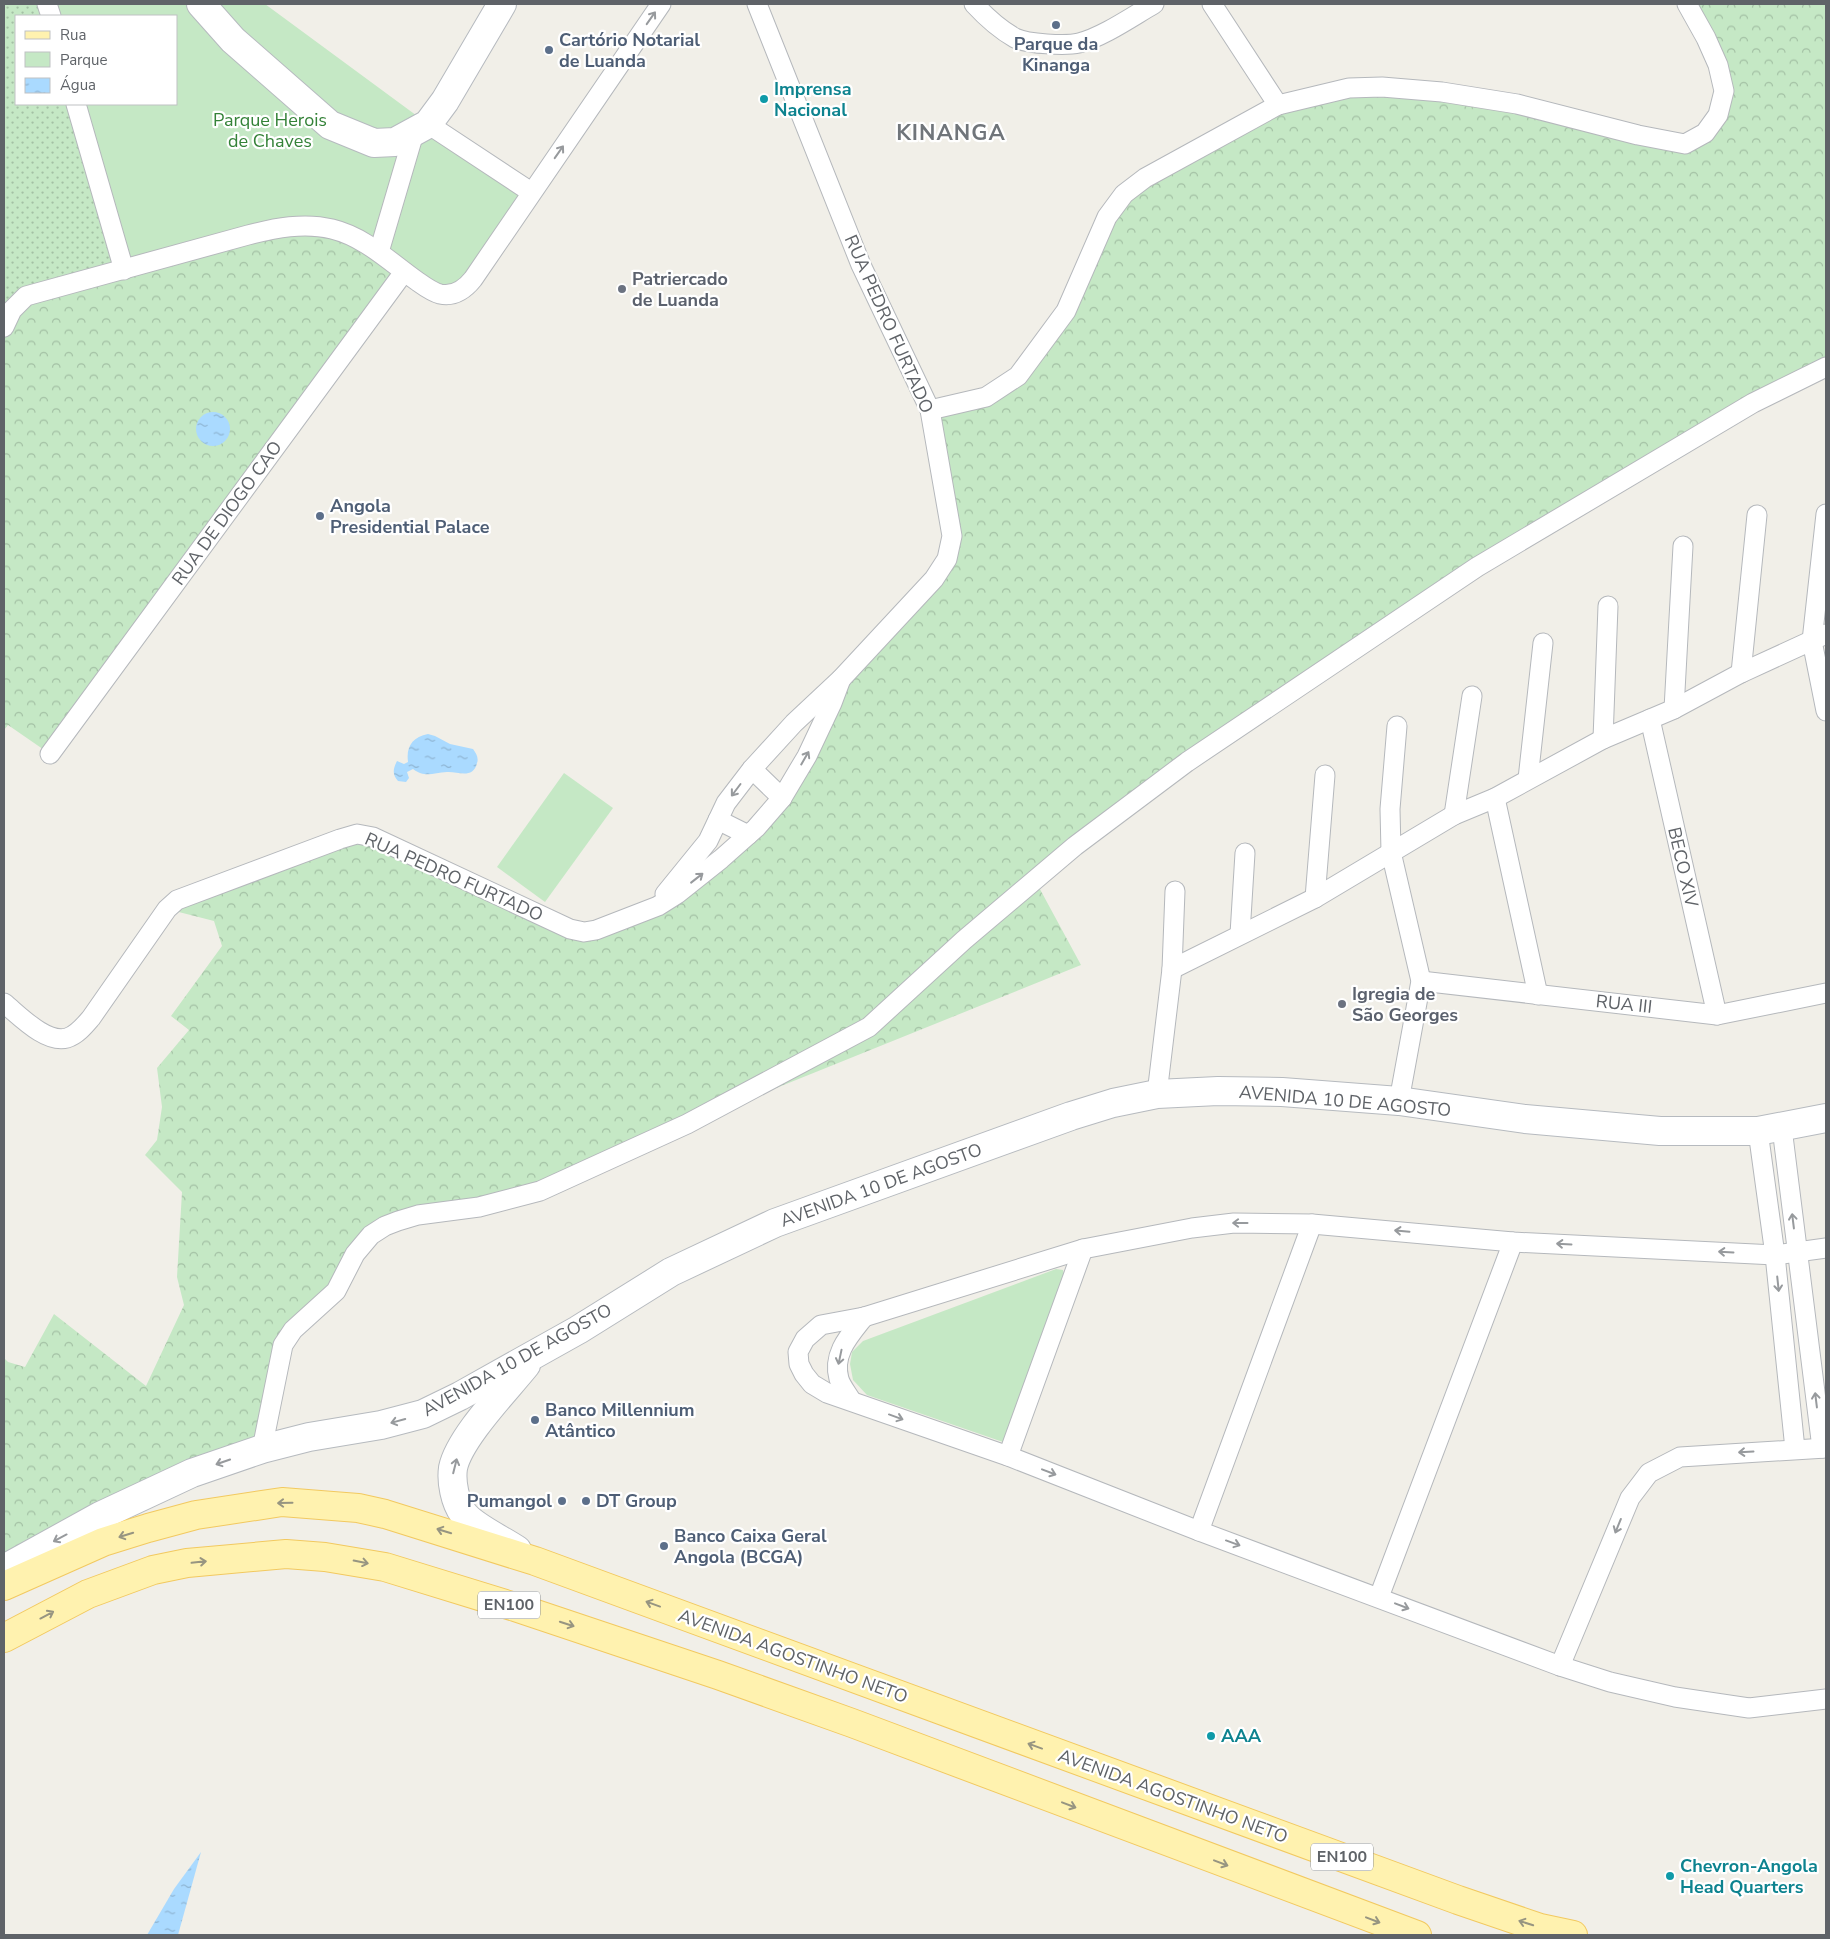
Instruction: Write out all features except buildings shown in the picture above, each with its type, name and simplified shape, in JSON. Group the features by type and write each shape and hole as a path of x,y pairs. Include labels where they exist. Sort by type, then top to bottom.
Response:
{"main road":[{"name":"AVENIDA AGOSTINHO NETO","path":"4,1586 103,1542 196,1515 282,1502 358,1508 385,1514 535,1561 1458,1900 1540,1928 1573,1935"},
{"name":"EN100","path":"4,1638 88,1594 153,1570 187,1564 286,1554 324,1557 385,1567 515,1607 718,1675 1416,1935"}],"street":[{"path":"200,4 233,40 330,124 374,143 395,142 421,129"},
{"path":"379,252 421,129 445,101 502,4"},
{"path":"4,327 12,310 26,296 276,228 308,225 332,229 354,237 379,252 434,292 450,295 460,291 473,279 661,4"},
{"name":"RUA PEDRO FURTADO","path":"658,906 674,881 708,841 726,803 752,769 794,723 842,679 934,579 947,559 952,536 930,410 861,265 757,4"},
{"path":"974,4 988,20 1016,39 1050,45 1080,43 1108,30 1154,4"},
{"path":"1212,4 1278,105"},
{"path":"930,410 986,397 1018,376 1066,312 1107,217 1124,194 1145,178 1278,105 1349,88 1382,86 1442,92 1517,104 1638,135 1685,144 1705,133 1718,115 1724,91 1718,65 1706,38 1687,4"},
{"path":"76,105 124,270"},
{"path":"421,129 531,192"},
{"name":"RUA DE DIOGO CAO","path":"50,754 404,272"},
{"path":"262,1449 283,1346 293,1330 336,1291 355,1254 371,1235 385,1226 418,1215 479,1207 540,1191 688,1124 869,1027 964,940 1075,846 1188,762 1477,567 1753,403 1826,367"},
{"path":"1826,514 1819,638 1826,711"},
{"path":"1741,673 1758,515"},
{"path":"1674,709 1683,546"},
{"path":"1603,739 1608,606"},
{"path":"1172,969 1315,898 1454,815 1495,798 1603,739 1674,709 1741,673 1819,638"},
{"path":"1528,779 1543,643"},
{"name":"RUA PEDRO FURTADO","path":"4,1003 39,1031 54,1038 68,1038 80,1030 91,1018 167,909 177,900 357,834 373,837 570,929 584,932 596,930 658,906 692,882 748,835 782,798 819,733 842,679"},
{"path":"1454,815 1472,696"},
{"name":"BECO XIV","path":"1650,719 1716,1015"},
{"path":"1397,726 1390,809 1392,852 1421,981 1399,1101"},
{"path":"752,769 782,798"},
{"path":"1315,898 1325,775"},
{"path":"1495,798 1538,994"},
{"path":"718,820 748,835"},
{"path":"1240,934 1244,853"},
{"path":"1157,1094 1172,969 1175,891"},
{"name":"RUA III","path":"1421,981 1716,1015 1826,993"},
{"name":"AVENIDA 10 DE AGOSTO","path":"4,1569 86,1524 192,1473 262,1449 309,1436 381,1425 423,1414 536,1354 671,1272 775,1223 1071,1116 1113,1103 1157,1094 1218,1091 1282,1092 1399,1101 1525,1119 1650,1130 1770,1129 1826,1118"},
{"path":"1560,1666 1630,1498 1649,1474 1680,1457 1824,1448 1797,1252 1770,1129"},
{"path":"1770,1129 1775,1255 1795,1450"},
{"path":"1826,1248 1775,1255 1513,1242 1312,1224 1234,1223 1192,1228 1083,1249 864,1317 821,1325 805,1339 798,1352 799,1364 812,1384 827,1393 963,1442 1008,1456 1199,1531 1560,1666 1610,1682 1675,1697 1748,1708 1826,1699"},
{"path":"1199,1531 1312,1224"},
{"path":"1379,1597 1513,1242"},
{"path":"1008,1456 1083,1249"},
{"path":"850,1400 839,1379 839,1353 846,1340 864,1317"},
{"path":"535,1561 485,1531 463,1514 455,1494 453,1469 467,1437 536,1354"}],"green space":[{"path":"4,4 47,4 51,15 15,15 15,105 76,105 124,270 4,327"},
{"name":"Parque Herois de Chaves","path":"47,4 265,4 428,124 531,192 450,295 379,252 308,225 124,270 76,105 178,105 178,15 51,15"},
{"path":"1687,4 1826,4 1826,367 1477,567 1035,880 1081,965 687,1124 540,1191 385,1226 293,1330 262,1449 4,1569 4,1358 8,1362 25,1367 54,1314 146,1386 184,1305 177,1277 182,1192 145,1155 157,1140 162,1107 157,1068 189,1030 171,1016 222,946 214,921 167,909 357,834 570,929 658,906 756,828 841,679 947,559 930,410 1018,376 1124,194 1278,105 1349,88 1442,92 1669,142 1705,133 1724,91"},
{"path":"276,228 332,229 404,272 50,754 8,725 4,730 4,327 12,310"},
{"path":"564,773 613,808 545,902 497,867"},
{"path":"1056,1269 1063,1270 1065,1278 1003,1442 867,1395 853,1380 850,1364 852,1352 863,1341"}],"water":[{"path":"213,412 220,413 225,417 229,422 229,436 225,441 220,445 213,446 206,445 201,441 197,436 196,429 197,422 201,417 206,413"},
{"path":"428,734 450,744 473,749 478,759 475,768 464,774 447,772 429,774 417,772 413,769 407,772 409,778 406,782 398,781 394,771 397,761 404,764 408,762 408,752 411,744 422,735"},
{"path":"201,1852 178,1935 147,1935 174,1889"}],"place":[{"name":"Parque da Kinanga","path":"1056,25"},
{"name":"Cartório Notarial de Luanda","path":"549,50"},
{"name":"Imprensa Nacional","path":"764,99"},
{"name":"Patriercado de Luanda","path":"622,289"},
{"name":"Angola Presidential Palace","path":"320,516"},
{"name":"Igregia de São Georges","path":"1342,1004"},
{"name":"Banco Millennium Atântico","path":"535,1420"},
{"name":"Pumangol","path":"562,1501"},
{"name":"DT Group","path":"586,1501"},
{"name":"Banco Caixa Geral Angola (BCGA)","path":"664,1546"},
{"name":"AAA","path":"1211,1736"},
{"name":"Chevron-Angola Head Quarters","path":"1670,1876"}],"district":[{"name":"KINANGA","path":"951,133"}]}
